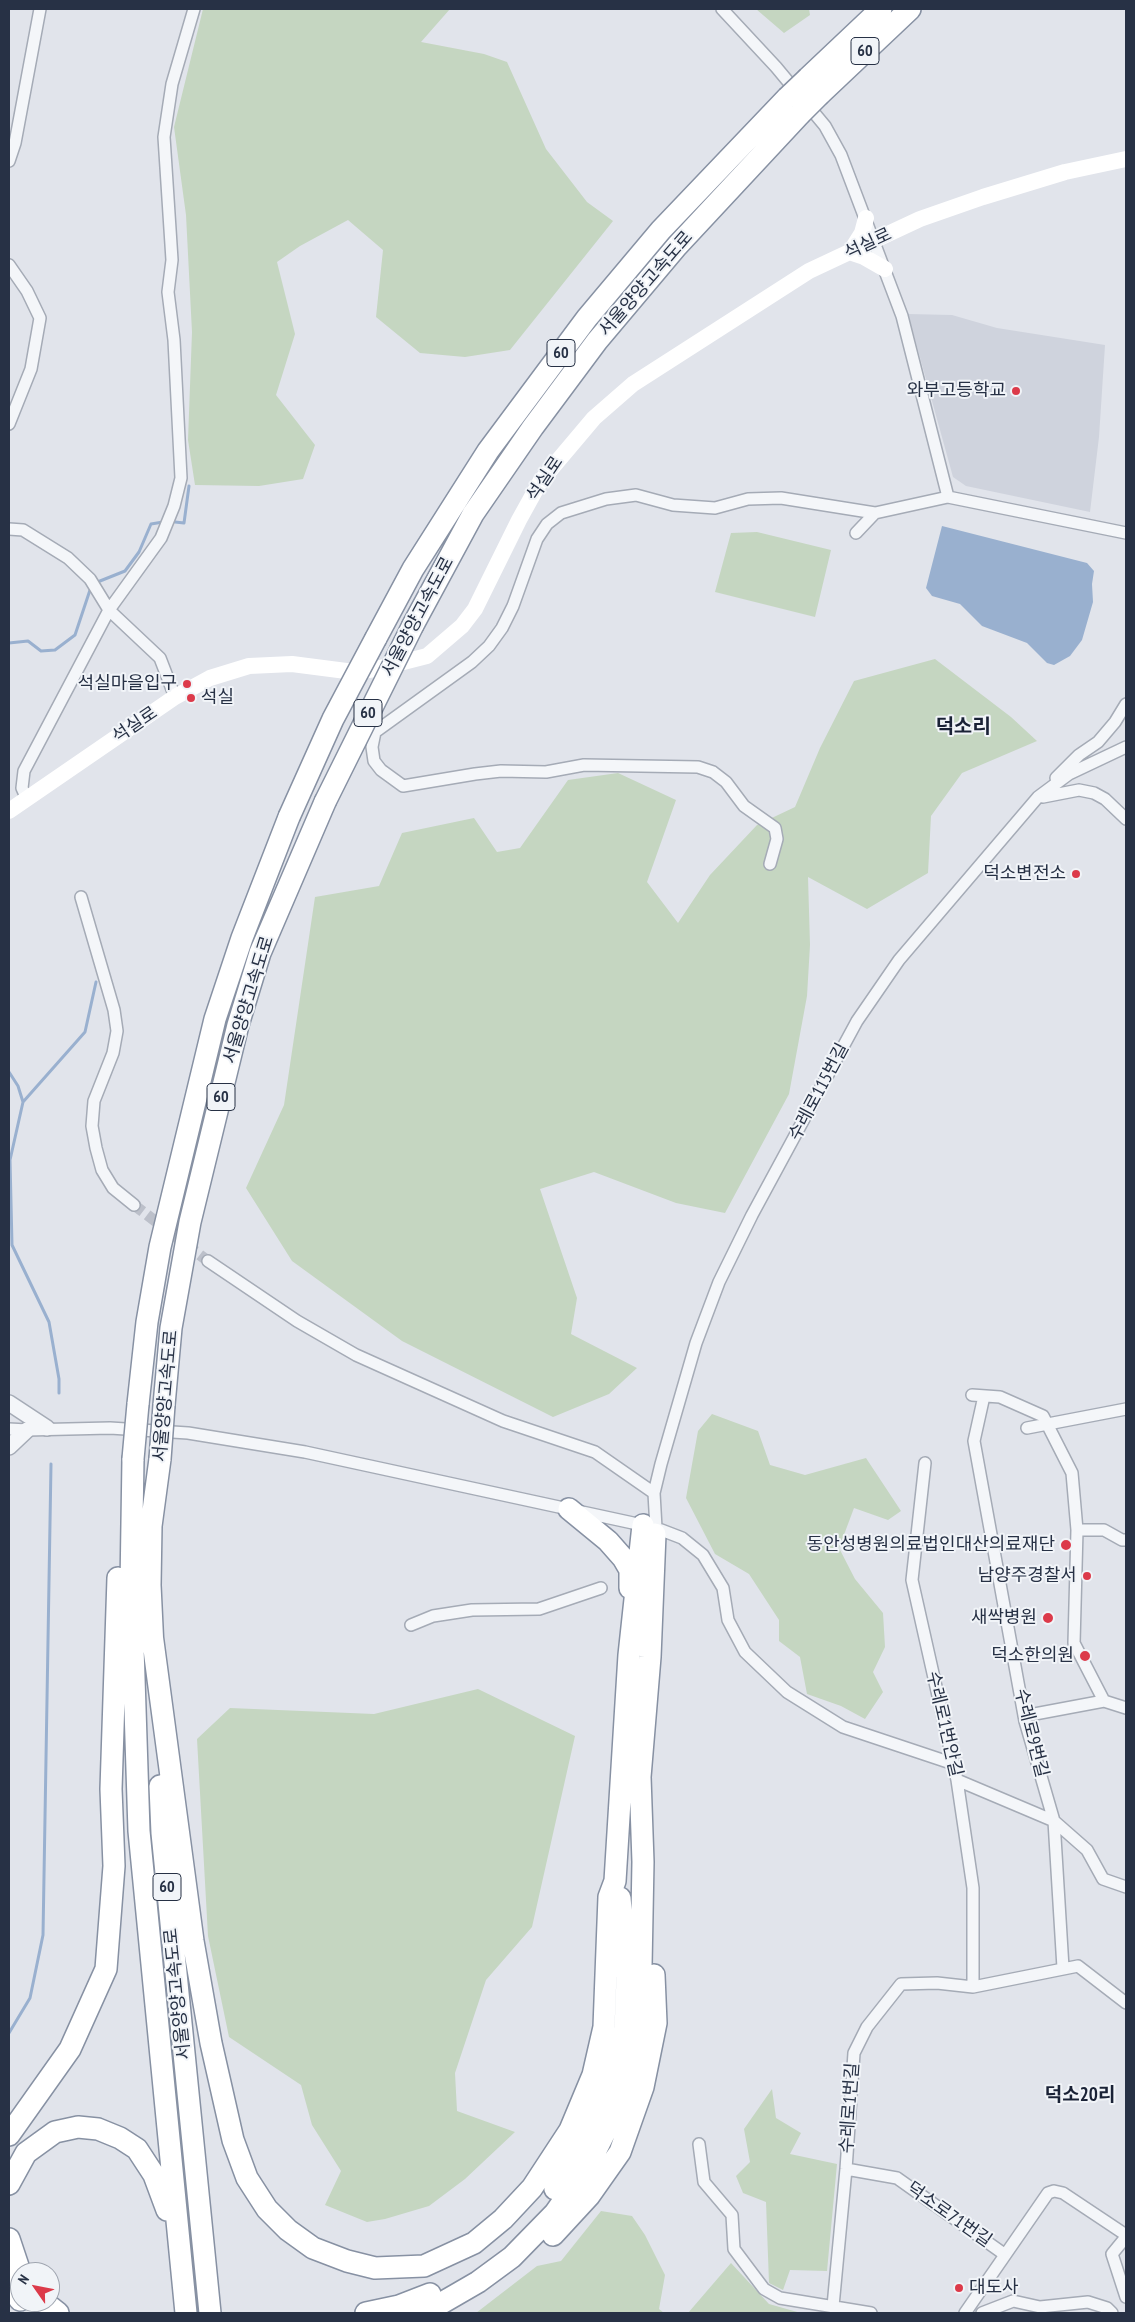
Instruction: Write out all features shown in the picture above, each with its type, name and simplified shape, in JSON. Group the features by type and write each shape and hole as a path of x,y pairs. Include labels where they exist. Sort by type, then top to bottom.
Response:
{"highway":[{"name":"서울양양고속도로","path":"186,2313 139,1831 131,1605 131,1504 138,1404 160,1247 215,1019 242,938 288,817 333,719 413,569 488,451 587,318 661,230 814,86 881,9"},
{"name":"서울양양고속도로","path":"814,86 910,9"},
{"name":"서울양양고속도로","path":"210,2313 162,1833 150,1584 152,1526 160,1459 171,1328 190,1222 238,1025 260,953 324,802 413,625 473,514 533,427 597,341 794,106"},
{"path":"9,2135 70,2050 106,1969 114,1866 111,1789 117,1586 131,1504"},
{"path":"569,1509 608,1541 630,1570 629,1608 633,1620"},
{"path":"152,1634 193,1942 211,2043 233,2140 247,2178 267,2209 288,2230 313,2248 347,2261 375,2268 424,2266 474,2243 503,2219 532,2188 570,2130 592,2075 604,2027 609,1897 615,1881 633,1620 650,1527"},
{"path":"415,2313 440,2304 478,2282 512,2256 555,2213 588,2166 629,2084 637,2051 640,2018 643,1862 640,1777 650,1657 650,1527"},
{"path":"443,2313 492,2284 552,2236 589,2196 620,2152 642,2087 656,2023 652,1944 643,1862"},
{"path":"366,2313 399,2306 434,2293 468,2274 509,2243 542,2208 569,2167 598,2110 612,2075 625,2029 627,1977 623,1914 615,1881"},
{"path":"9,2184 26,2153 55,2132 78,2127 98,2129 120,2138 137,2149 154,2175 166,2204 174,2262 186,2313"},
{"path":"9,2239 17,2262"}],"main road":[{"name":"석실로","path":"9,811 175,697 210,678 249,666 292,664 354,672 376,670 427,656 462,626 476,609 518,520 540,482 566,448 616,398 674,357 793,280 849,252 920,219 983,197 1065,172 1126,159"},
{"path":"866,218 862,233 849,252 864,256 885,269"}],"street":[{"path":"9,160 15,143 40,9"},
{"path":"27,799 22,788 24,771 109,610 161,538 174,506 181,478 174,340 168,292 172,260 164,137 172,84 194,9"},
{"path":"722,9 776,67 825,126 840,154 875,240 902,316 948,497"},
{"path":"9,264 40,318 31,368 9,424"},
{"path":"375,732 465,668 489,646 502,628 513,606 537,539 547,524 561,513 606,499 636,495 673,505 716,508 748,499 781,498 875,513 948,497 1126,532"},
{"path":"856,533 875,513"},
{"path":"9,529 23,530 68,558 90,579 109,610 160,658 175,697"},
{"path":"376,670 379,678 370,706 375,732 372,747 374,762 381,770 403,786 475,774 501,771 546,772 584,765 698,767 713,772 744,806 775,828 777,839 770,864"},
{"path":"1040,796 1064,769 1098,742 1115,722 1126,704"},
{"name":"수레로115번길","path":"650,1527 654,1493 676,1405 696,1343 720,1282 752,1215 857,1021 899,960 1040,796 1069,774 1126,747"},
{"path":"1040,796 1079,790 1094,793 1105,799 1126,820"},
{"path":"81,898 114,1010 117,1031 113,1053 94,1101 92,1126 102,1170 113,1188 134,1205"},
{"path":"208,1261 297,1321 356,1355 503,1421 595,1452 654,1493"},
{"path":"972,1395 1000,1397 1043,1416 1072,1473 1077,1530 1074,1643 1104,1701"},
{"name":"수레로9번길","path":"984,1396 974,1441 1024,1716 1054,1821 1063,1968"},
{"path":"9,1404 47,1428"},
{"path":"1027,1428 1126,1409"},
{"path":"9,1429 110,1428 188,1433 305,1452 650,1527 682,1538 703,1555 723,1588 728,1620 745,1652 787,1692 843,1727 954,1764"},
{"path":"9,1447 27,1430"},
{"name":"수레로1번안길","path":"925,1463 912,1580 958,1780 973,1888 973,1988"},
{"path":"1077,1530 1104,1530 1122,1540 1126,1540"},
{"path":"411,1625 433,1616 472,1610 539,1609 600,1588"},
{"path":"1024,1716 1104,1701 1126,1708"},
{"path":"958,1780 1054,1821 1087,1850 1103,1879 1126,1887"},
{"name":"수레로1번길","path":"832,2306 846,2169 854,2053 867,2027 901,1984 937,1983 973,1988 1078,1966 1126,2003"},
{"path":"699,2144 704,2182 732,2215 734,2249 764,2289 780,2298 872,2313"},
{"name":"덕소로71번길","path":"846,2169 897,2178 1004,2254 1042,2198 1054,2191 1063,2192 1126,2236"},
{"path":"1126,2236 1112,2254 1126,2297"},
{"path":"965,2313 1004,2254"},
{"path":"982,2313 1013,2301 1040,2307 1088,2302 1107,2308 1112,2313"}],"shaded area":[{"name":"와부고등학교","path":"908,314 952,315 997,328 1105,345 1099,437 1090,512 966,486 953,477"}],"green space":[{"path":"203,9 450,9 421,42 484,54 507,62 546,149 587,202 613,221 510,350 465,357 420,353 376,317 383,250 348,220 300,246 277,262 295,334 276,395 315,445 303,479 259,486 195,485 188,440 192,332 186,215 174,127"},
{"path":"756,9 809,9 810,15 784,33"},
{"path":"757,532 831,550 815,617 715,592 731,533"},
{"path":"935,659 1011,717 1037,741 962,773 931,816 928,873 867,909 808,877 810,945 807,996 789,1094 725,1213 676,1203 594,1172 540,1189 577,1298 571,1334 637,1368 609,1394 553,1417 402,1341 292,1261 246,1188 284,1105 315,897 379,886 402,833 474,818 497,852 520,848 568,780 618,773 676,800 647,882 678,923 710,875 757,825 795,807 820,748 854,681"},
{"path":"712,1414 758,1431 770,1465 805,1475 866,1458 901,1511 888,1520 854,1508 839,1548 855,1579 883,1613 885,1647 873,1672 883,1692 865,1719 841,1706 807,1694 800,1657 779,1641 779,1620 749,1574 715,1554 686,1498 698,1431"},
{"path":"478,1689 575,1736 532,1927 486,1980 455,2073 457,2111 515,2132 465,2179 429,2206 385,2219 367,2222 325,2205 341,2171 312,2125 301,2085 229,2037 208,1936 197,1739 230,1708 374,1714"},
{"path":"772,2089 776,2118 801,2133 790,2154 837,2164 827,2271 790,2270 783,2290 769,2283 766,2202 743,2193 736,2176 750,2162 744,2129"},
{"path":"601,2211 632,2216 645,2235 665,2275 659,2309 664,2313 476,2313 537,2266 561,2261"},
{"path":"731,2263 769,2304 801,2313 688,2313"}],"water":[{"path":"942,526 1087,563 1094,571 1092,584 1093,602 1082,640 1070,656 1054,665 1047,663 1027,643 982,626 960,604 932,596 926,588"}],"waterway":[{"path":"175,522 184,523 189,486"},
{"path":"95,583 125,571 139,552 151,524 163,522"},
{"path":"9,643 28,641 41,651 55,650 75,635 90,590"},
{"path":"23,1102 85,1032 96,982"},
{"path":"9,1072 18,1086 23,1102 10,1160 12,1245 49,1322 59,1379 59,1393"},
{"path":"9,2033 30,1998 43,1935 51,1464"}],"tunnel":[{"path":"134,1205 208,1261"}],"place":[{"name":"와부고등학교","path":"1016,391"},
{"name":"석실마을입구","path":"187,684"},
{"name":"석실","path":"191,698"},
{"name":"덕소변전소","path":"1076,874"},
{"name":"동안성병원의료법인대산의료재단","path":"1066,1545"},
{"name":"남양주경찰서","path":"1087,1576"},
{"name":"새싹병원","path":"1048,1618"},
{"name":"덕소한의원","path":"1085,1656"},
{"name":"대도사","path":"959,2288"}],"district":[{"name":"덕소리","path":"963,727"},
{"name":"덕소20리","path":"1080,2096"}]}
